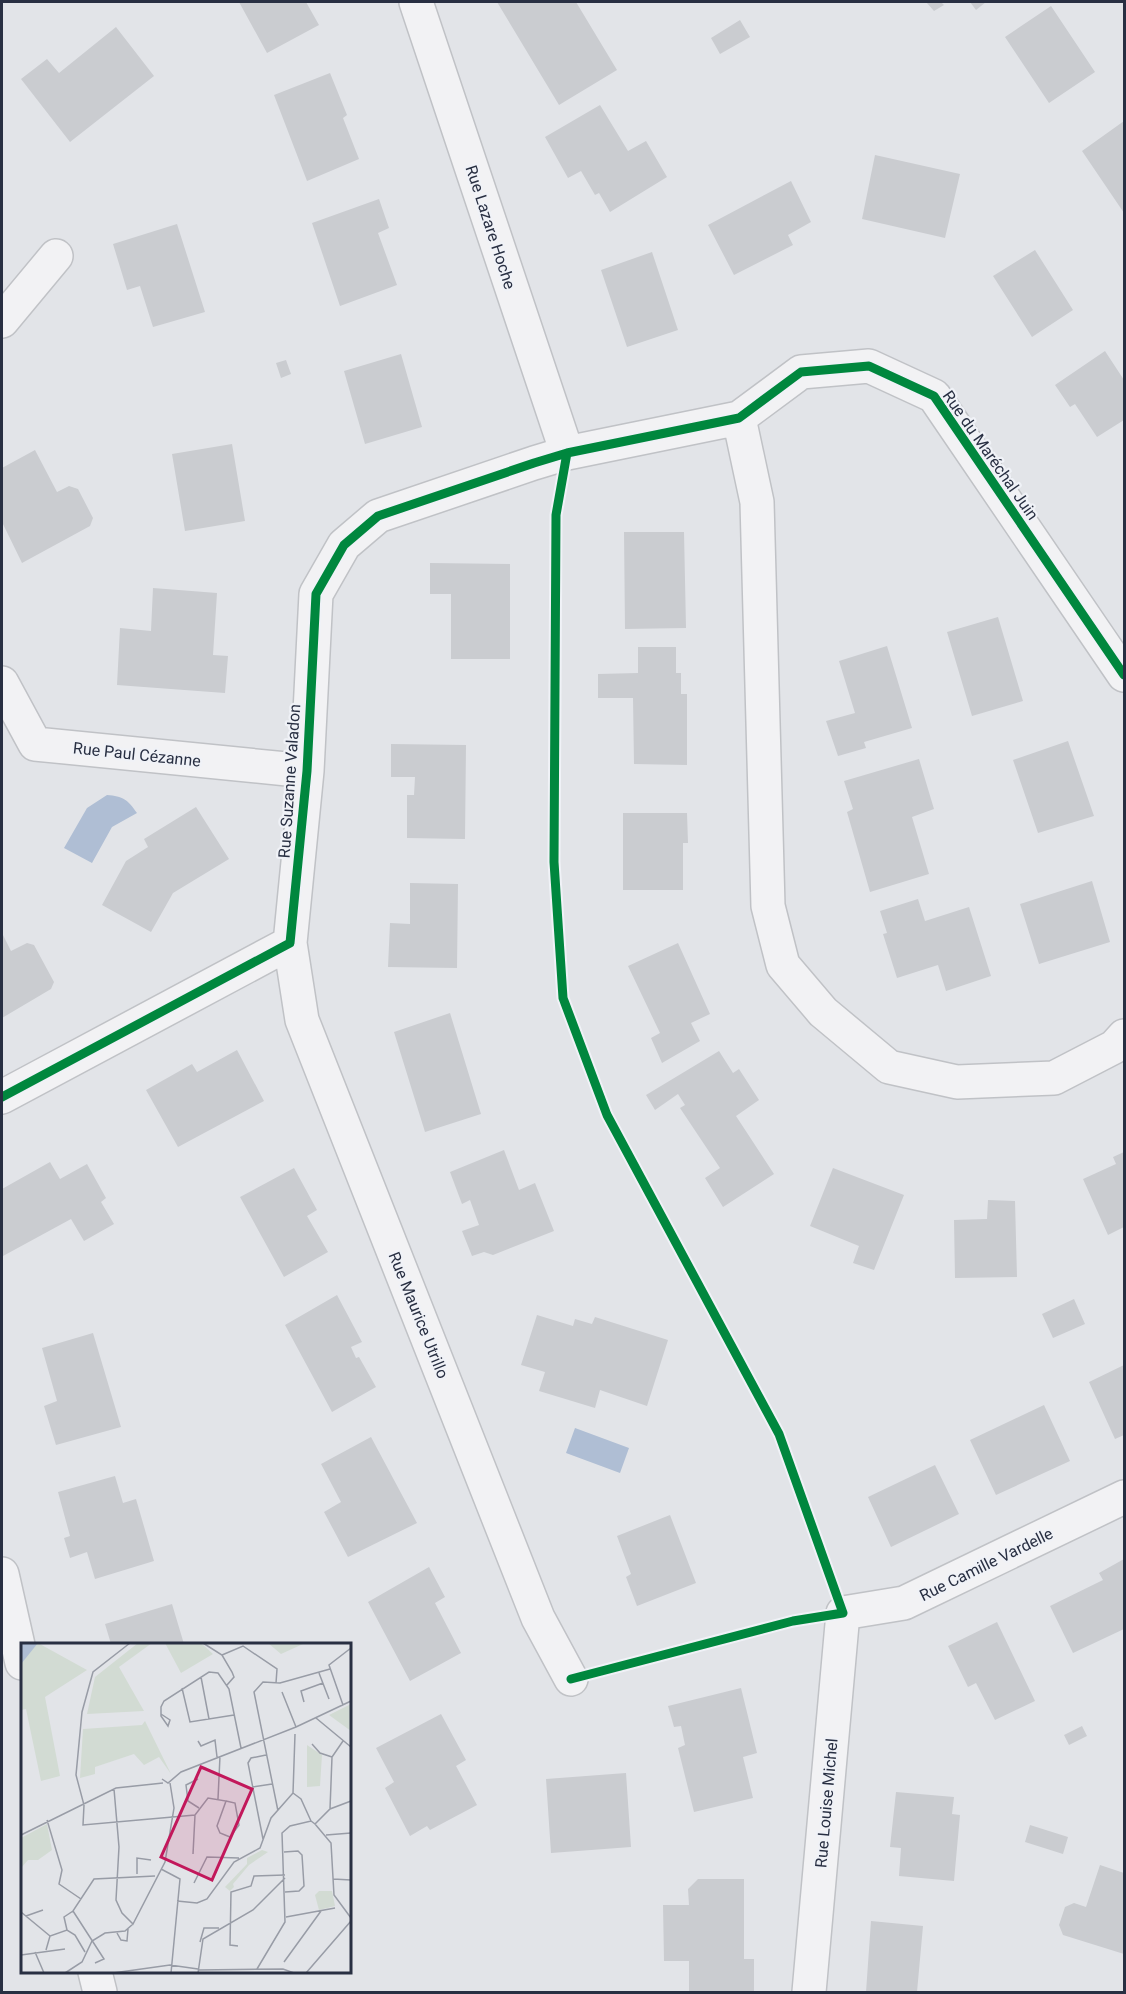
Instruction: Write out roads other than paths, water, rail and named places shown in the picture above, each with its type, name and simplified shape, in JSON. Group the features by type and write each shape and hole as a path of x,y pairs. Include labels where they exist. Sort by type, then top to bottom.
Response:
{"street":[{"name":"Rue Lazare Hoche","path":"416,2 567,453"},
{"path":"2,321 56,256"},
{"name":"Rue du Maréchal Juin","path":"567,453 739,418 801,372 868,366 934,396 1125,675"},
{"path":"739,418 757,502 768,906 783,965 823,1012 889,1067 957,1082 1053,1078 1114,1047 1125,1036"},
{"name":"Rue Suzanne Valadon","path":"290,943 307,771 316,594 344,545 378,516 567,453"},
{"name":"Rue Paul Cézanne","path":"2,683 35,744 307,771"},
{"path":"2,1097 290,943"},
{"name":"Rue Maurice Utrillo","path":"290,943 302,1020 538,1618 571,1679"},
{"name":"Rue Camille Vardelle","path":"843,1613 904,1603 1125,1497"},
{"path":"2,1574 21,1659"},
{"name":"Rue Louise Michel","path":"808,1992 843,1613"},
{"path":"95,1973 100,1992"}],"water":[{"path":"107,795 125,800 137,813 112,827 92,863 64,848 87,808"},
{"path":"575,1428 629,1448 620,1473 566,1453"}]}
